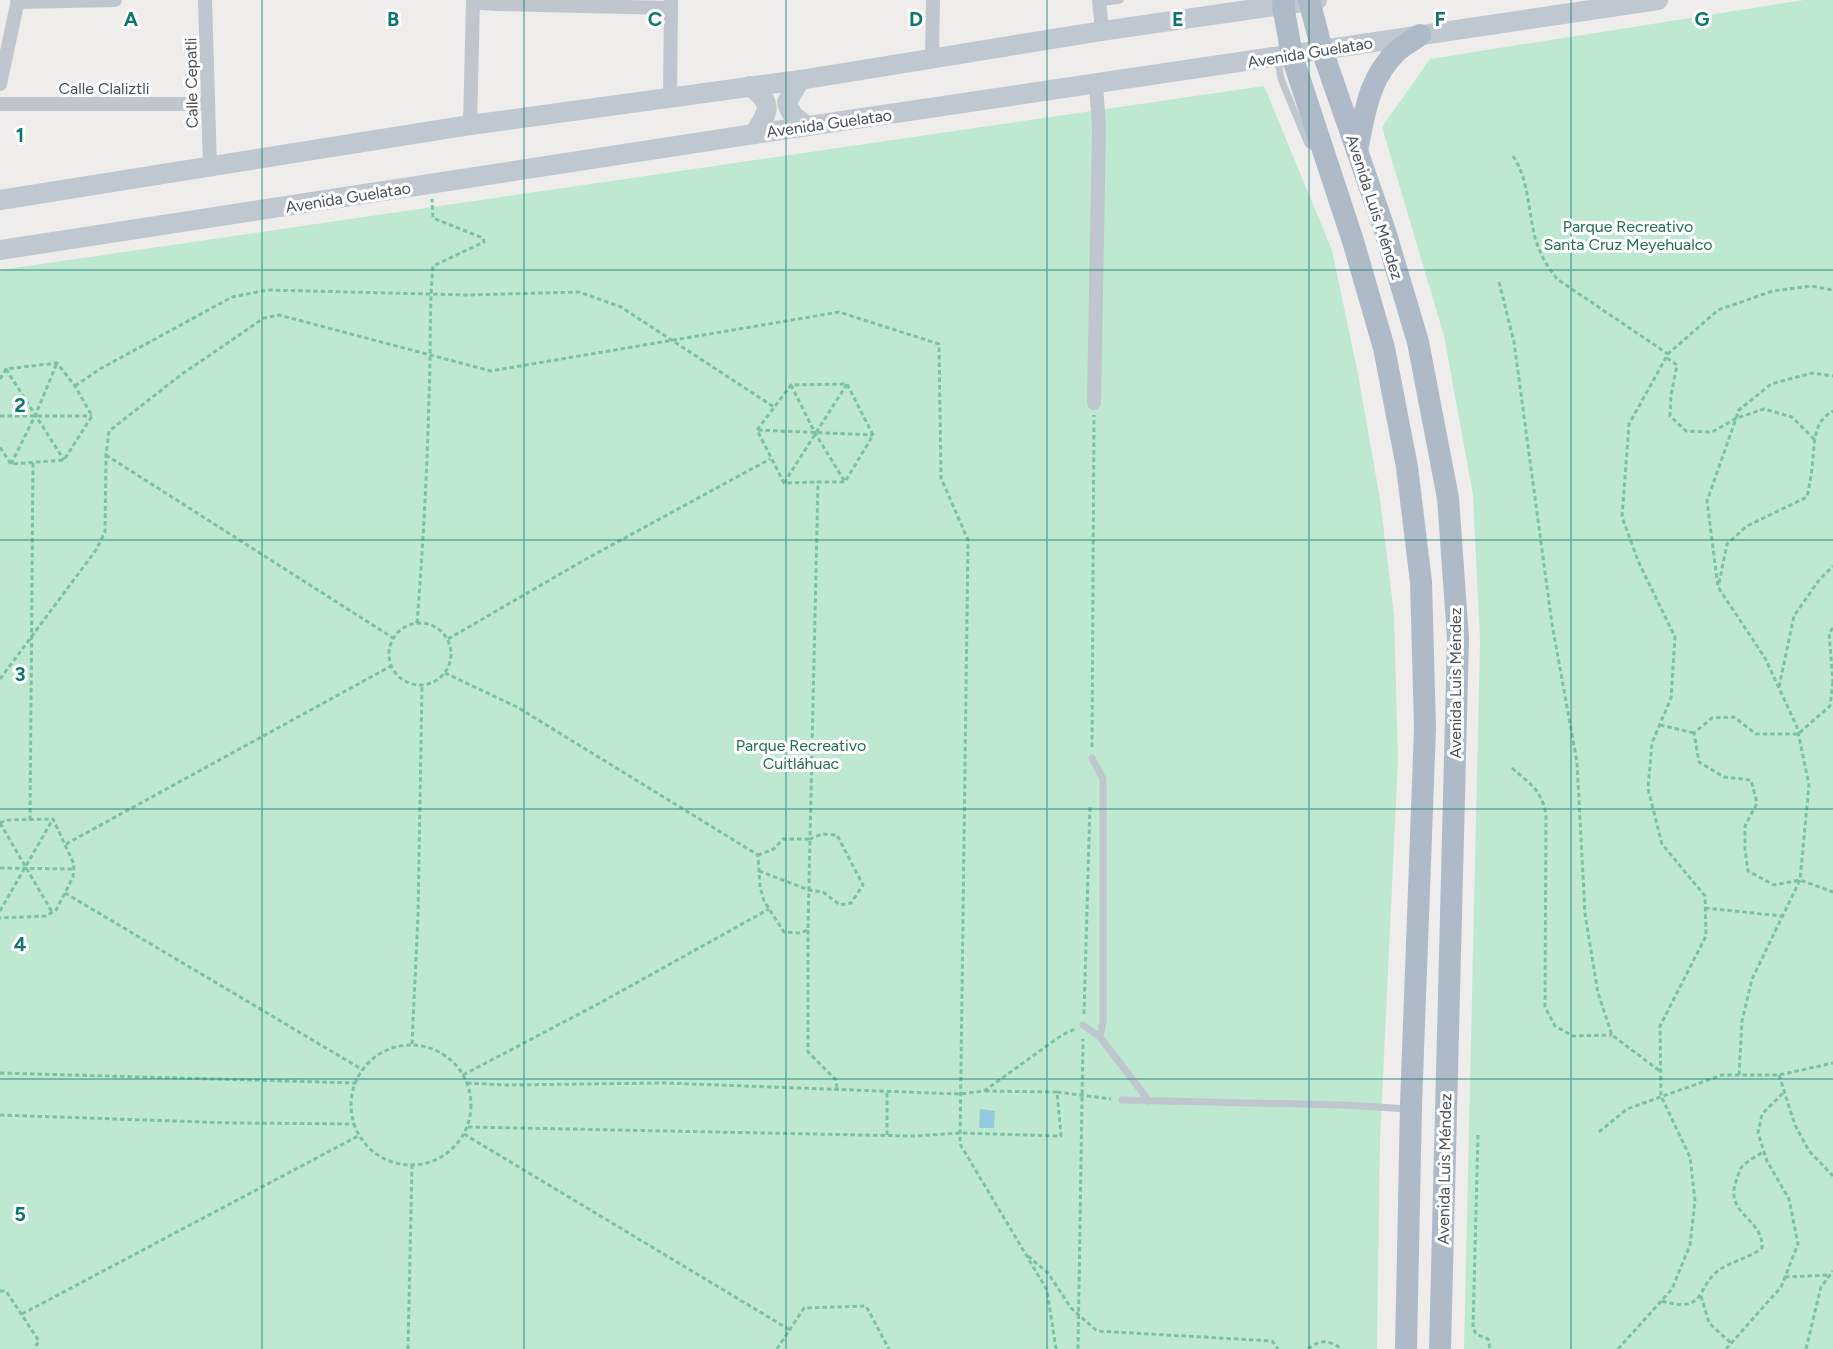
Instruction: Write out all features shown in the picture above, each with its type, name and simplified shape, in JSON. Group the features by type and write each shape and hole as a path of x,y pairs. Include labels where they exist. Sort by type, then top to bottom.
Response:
{"main road":[{"path":"0,201 470,125 800,80 1283,2 1312,0"},
{"name":"Avenida Luis Méndez","path":"1312,0 1322,50 1384,231 1418,342 1448,498 1458,638 1440,1349"},
{"name":"Avenida Guelatao","path":"0,250 807,126 1658,0"},
{"name":"Avenida Luis Méndez","path":"1283,2 1292,56 1353,241 1384,348 1407,467 1421,582 1425,728 1411,1109 1406,1349"},
{"path":"1357,152 1370,92 1377,76 1397,51 1420,35"},
{"path":"800,80 787,102 789,111 807,126"},
{"path":"750,86 763,96 766,105 765,115 754,134"},
{"path":"1416,977 1449,979"},
{"path":"1413,1062 1447,1064"}],"street":[{"path":"0,84 18,1 115,0"},
{"name":"Calle Cepatli","path":"205,0 210,166"},
{"path":"470,125 473,0"},
{"path":"477,0 481,3 497,4 671,4 670,97"},
{"path":"932,59 933,0"},
{"path":"1099,2 1102,31"},
{"path":"1094,403 1099,127 1095,85"},
{"name":"Calle Claliztli","path":"0,104 208,104"}],"lane":[{"path":"1099,2 1120,0"},
{"path":"1092,758 1103,779 1103,1022 1100,1037"},
{"path":"1083,1025 1100,1037 1149,1101"},
{"path":"1122,1100 1344,1105 1411,1109"}],"path":[{"path":"1513,156 1522,169 1535,236 1545,263 1557,279 1677,365 1671,395 1670,416 1686,430 1712,432 1737,418 1764,409 1792,417 1815,440"},
{"path":"417,622 426,508 431,355 430,294 433,266 484,242 483,238 433,218 430,184"},
{"path":"1499,282 1514,342 1552,624 1577,762 1585,914 1598,993 1612,1035 1661,1072"},
{"path":"1618,1349 1672,1289 1690,1245 1695,1200 1690,1157 1661,1096 1660,1026 1706,936 1705,896 1662,844 1648,789 1652,743 1671,698 1675,637 1639,563 1622,517 1629,424 1667,356 1719,310 1773,291 1811,286 1833,290"},
{"path":"75,387 100,369 232,297 268,290 430,294 579,292 621,307 774,407"},
{"path":"0,679 96,550 105,532 106,455 110,431 182,374 264,318 279,315 491,371 839,312 939,344 941,478 968,540 960,1144 1047,1290 1056,1349"},
{"path":"57,363 92,416"},
{"path":"6,369 57,363"},
{"path":"11,464 35,416 57,363"},
{"path":"0,379 6,369"},
{"path":"6,369 64,460"},
{"path":"1739,1075 1742,1021 1752,979 1800,880 1809,784 1798,734 1779,688 1765,658 1718,587 1707,501 1739,410 1771,384 1812,373 1833,376"},
{"path":"790,385 847,384"},
{"path":"784,483 847,384"},
{"path":"847,384 873,435"},
{"path":"757,430 790,385"},
{"path":"790,385 815,434 845,482"},
{"path":"1092,758 1094,403"},
{"path":"1718,587 1727,544 1747,526 1807,497 1815,432 1826,415 1833,411"},
{"path":"0,416 92,416"},
{"path":"64,460 92,416"},
{"path":"757,430 873,435"},
{"path":"757,430 784,483"},
{"path":"845,482 873,435"},
{"path":"0,447 11,464"},
{"path":"106,455 393,638"},
{"path":"448,639 586,559 770,459"},
{"path":"11,464 64,460"},
{"path":"30,820 33,463"},
{"path":"818,482 808,930 808,1052 836,1080 837,1089"},
{"path":"784,483 845,482"},
{"path":"1779,688 1794,616 1819,580 1833,567"},
{"path":"417,622 435,626 448,639 451,656 445,673 439,679 422,685 403,680 392,666 389,656 393,638 400,630 417,622"},
{"path":"1694,734 1712,718 1734,717 1756,734 1798,734 1830,706 1833,682 1829,633 1833,628"},
{"path":"66,844 392,666"},
{"path":"445,673 517,707 758,855"},
{"path":"412,1044 418,916 422,685"},
{"path":"1660,725 1694,734"},
{"path":"1694,734 1699,762 1724,777 1752,780 1757,803 1745,826 1748,871 1774,885 1800,880 1833,892"},
{"path":"1512,768 1542,798 1546,814 1545,1007 1555,1026 1573,1036 1612,1035"},
{"path":"1078,1349 1083,1025 1090,804"},
{"path":"52,912 0,823 6,820 53,819"},
{"path":"0,918 46,916 56,910 73,877 74,864 53,819"},
{"path":"0,911 53,819"},
{"path":"758,855 774,849 783,839 810,839 822,834 837,835 863,885 851,903 840,905 823,892 809,890 759,871"},
{"path":"758,855 760,887 764,901 784,932 799,933 808,930"},
{"path":"0,868 74,869"},
{"path":"65,893 363,1070"},
{"path":"1705,908 1782,916"},
{"path":"463,1075 598,1004 769,909"},
{"path":"984,1092 1062,1035 1083,1025"},
{"path":"412,1044 431,1048 448,1057 467,1083 472,1108 468,1127 458,1144 442,1157 423,1165 403,1165 383,1159 367,1146 355,1124 351,1109 354,1088 363,1070 376,1056 393,1047 412,1044"},
{"path":"1599,1132 1627,1109 1722,1075 1779,1076 1833,1063"},
{"path":"0,1073 356,1083"},
{"path":"1779,1076 1795,1125 1809,1151 1833,1176"},
{"path":"467,1083 506,1085 665,1083 960,1094 1057,1092 1122,1100"},
{"path":"887,1091 887,1136"},
{"path":"468,1127 887,1136 960,1133 1061,1136 1057,1092"},
{"path":"1726,1349 1781,1287 1798,1244 1789,1199 1767,1161 1758,1133 1762,1114 1784,1092"},
{"path":"0,1115 232,1123 355,1124"},
{"path":"464,1134 790,1330"},
{"path":"22,1314 360,1135"},
{"path":"1478,1135 1473,1328 1476,1334 1488,1339 1490,1349"},
{"path":"1662,1301 1680,1305 1693,1302 1701,1296 1705,1284 1722,1268 1751,1256 1762,1248 1763,1239 1736,1205 1733,1190 1742,1167 1764,1151"},
{"path":"408,1349 412,1165"},
{"path":"1025,1252 1048,1273 1071,1308 1097,1331 1272,1341 1278,1349"},
{"path":"1806,1349 1821,1287 1833,1271"},
{"path":"1785,1277 1830,1275"},
{"path":"0,1291 6,1291 39,1341 34,1349"},
{"path":"1701,1296 1709,1323 1731,1343"},
{"path":"777,1349 804,1308 866,1306 889,1349"},
{"path":"1308,1349 1321,1341 1332,1342 1342,1349"}],"green space":[{"name":"Parque Recreativo Santa Cruz Meyehualco","path":"1804,0 1833,0 1833,1349 1464,1349 1480,641 1473,495 1444,336 1382,127 1430,59"},
{"name":"Parque Recreativo Cuitláhuac","path":"1264,86 1332,250 1358,374 1380,499 1394,614 1398,760 1380,1141 1377,1349 0,1349 0,270"}],"water":[{"path":"980,1109 995,1111 994,1128 979,1128"}]}
